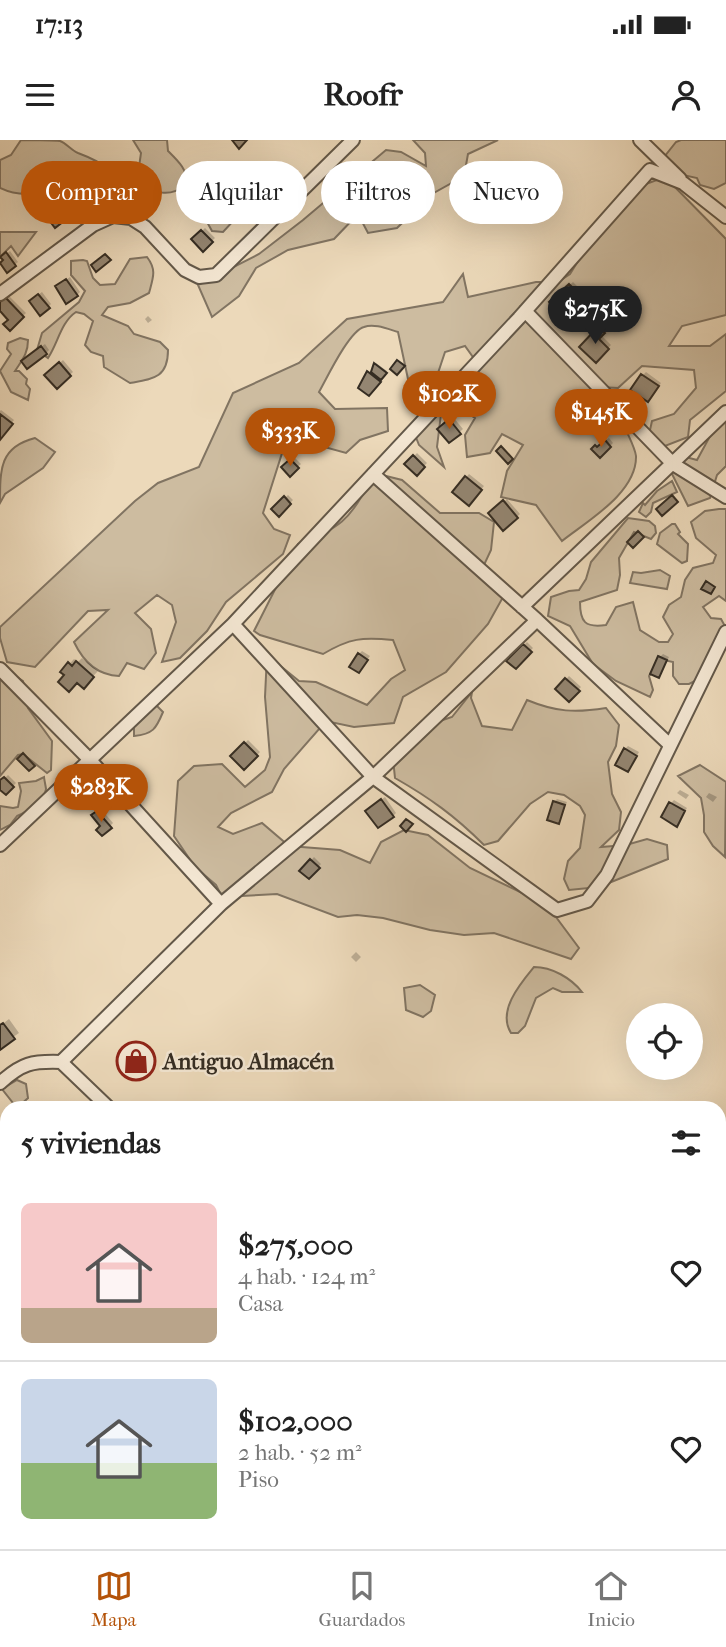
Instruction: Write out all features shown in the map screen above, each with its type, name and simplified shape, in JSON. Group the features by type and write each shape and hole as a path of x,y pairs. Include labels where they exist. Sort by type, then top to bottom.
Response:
{"street":[{"path":"0,294 93,225 113,216 131,218 145,227 185,270 199,277 216,275 353,140"},
{"path":"640,140 683,183 726,217"},
{"path":"0,845 233,624 525,311 650,170 683,183"},
{"path":"525,311 673,464 726,496"},
{"path":"522,607 726,412"},
{"path":"373,474 537,620 670,745"},
{"path":"61,1062 221,904 373,777 537,620"},
{"path":"233,624 373,777 556,910 587,901 607,875 726,632"},
{"path":"0,668 89,759 221,904"},
{"path":"0,1083 15,1069 34,1061 61,1062 103,1101"}],"shaded area":[{"path":"21,140 60,141 75,152 97,161 21,161 21,193 0,188 0,160 11,155"},
{"path":"133,140 167,140 168,151 178,161 176,191 162,193 162,161 140,161 141,153"},
{"path":"413,140 498,140 468,154 467,161 449,161 449,184 435,192 435,161 426,161 425,153"},
{"path":"726,140 726,183 714,189 700,185 697,178 665,171 661,161 676,142"},
{"path":"386,150 401,152 417,161 373,161"},
{"path":"665,177 726,239 726,315 682,326 669,346 710,346 726,334 726,391 690,420 688,437 665,446 648,439 652,421 674,414 696,388 694,370 642,366 618,388 599,387 592,399 599,420 626,430 636,456 634,469 620,494 609,505 562,541 536,505 501,497 507,471 523,445 502,434 490,453 467,457 465,435 475,418 461,409 441,414 437,447 444,467 419,445 413,430 460,399 480,367 465,346 445,352 435,382 425,392 416,390 408,379 398,332 368,326 358,330 345,346 319,392 335,409 387,408 388,431 360,440 346,453 310,443 284,447 263,513 274,529 290,535 283,554 226,602 207,631 180,658 162,662 176,622 172,605 157,595 135,613 151,629 156,653 144,669 127,663 119,676 104,673 91,666 78,649 74,642 108,610 88,611 35,667 7,662 0,638 0,627 135,501 158,483 199,467 233,393 299,363 347,319 443,302 463,274 468,297 536,282 558,282 570,274 606,216 635,188"},
{"path":"321,205 321,224 348,224 334,239 288,250 256,268 239,296 212,317 198,285 259,254 298,224 307,224 307,217"},
{"path":"208,224 230,224 223,232 212,231"},
{"path":"363,224 401,224 397,228 368,233"},
{"path":"0,232 36,232 18,256 11,246 0,257"},
{"path":"147,257 153,270 149,293 130,303 108,307 102,315 128,326 134,334 160,342 168,350 165,366 158,376 130,383 104,367 103,356 91,352 85,345 93,321 76,312 63,327 48,358 37,350 42,333 79,302 85,291 71,275 71,261 87,261 93,278 100,285 115,284 130,259"},
{"path":"20,338 28,340 28,345 15,371 19,371 27,379 26,384 30,389 28,400 11,392 0,371 11,354 7,349 8,343"},
{"path":"726,414 726,466 717,475 710,498 688,506 671,472 686,457 697,460 715,427"},
{"path":"35,438 55,452 43,468 5,494 0,503 4,461 15,447"},
{"path":"386,476 402,480 440,513 479,513 494,522 491,550 483,567 507,590 488,624 446,672 403,697 394,723 354,727 326,721 284,769 272,792 231,813 218,827 233,834 262,823 289,846 340,850 370,863 381,842 404,830 428,835 470,868 547,905 579,948 571,959 494,933 464,935 383,918 357,915 338,917 277,894 222,897 216,885 195,867 174,836 178,781 194,766 222,764 245,787 265,770 270,757 265,697 267,655 299,681 316,682 367,705 391,679 405,670 393,640 356,640 323,654 254,631 298,544 342,522 370,481"},
{"path":"672,481 677,492 653,503 651,512 646,517 639,512 643,503 645,505 657,491"},
{"path":"726,509 726,601 719,596 703,607 711,618 721,619 726,628 726,648 706,660 701,678 689,684 679,684 673,676 673,662 664,660 649,676 653,690 650,697 616,681 593,664 570,626 548,616 551,597 579,590 586,579 591,562 628,518 649,521 655,526 656,533 651,539 634,532 619,558 617,590 580,602 581,614 589,624 606,625 616,607 633,602 640,630 659,642 668,642 673,634 663,617 669,605 681,597 685,580 693,568 713,563 716,555 696,538 691,522 705,511"},
{"path":"675,524 680,532 678,534 688,544 687,561 682,563 657,544 660,533"},
{"path":"660,570 670,576 667,589 630,583 633,572"},
{"path":"0,673 11,673 23,681 28,708 52,741 51,770 47,773 23,754 18,755 0,776"},
{"path":"472,692 471,698 482,726 512,730 527,700 566,710 606,708 619,725 616,746 608,762 612,794 621,812 619,830 601,847 626,845 647,839 667,845 668,859 599,887 569,890 564,879 568,861 580,848 585,815 580,806 564,795 548,792 530,804 498,841 484,845 442,808 395,778 393,759 434,723 452,717"},
{"path":"154,703 163,712 158,723 150,732 134,736 134,721"},
{"path":"700,765 726,782 725,857 713,846 704,832 701,798 678,776"},
{"path":"44,777 46,789 39,801 0,830 0,806 18,807 21,791 19,783"},
{"path":"534,967 561,974 582,992 562,992 553,988 536,998 525,1026 518,1033 511,1033 507,1025 508,1007"},
{"path":"420,985 435,995 431,1011 423,1017 406,1010 404,988"},
{"path":"17,1080 26,1084 28,1098 25,1101 11,1101 2,1089"}],"building":[{"path":"232,140 247,140 239,149"},
{"path":"201,230 213,242 203,252 191,239"},
{"path":"6,252 16,266 7,273 0,263 3,260 0,257"},
{"path":"105,254 111,260 96,272 91,265"},
{"path":"66,279 78,296 66,304 55,286"},
{"path":"569,284 579,294 557,314 549,302"},
{"path":"38,294 50,308 40,316 29,301"},
{"path":"5,297 24,317 10,331 3,324 8,320 0,311 0,302"},
{"path":"598,327 605,333 599,339 609,349 596,363 579,347"},
{"path":"41,346 47,354 27,369 21,361"},
{"path":"397,360 405,366 397,375 390,369"},
{"path":"59,362 71,376 57,389 44,375"},
{"path":"374,363 387,373 381,380 371,372"},
{"path":"367,371 381,382 369,396 358,388"},
{"path":"641,374 659,386 648,402 630,390"},
{"path":"0,414 13,424 0,440"},
{"path":"449,419 461,434 449,443 437,429"},
{"path":"605,440 611,447 600,458 591,449"},
{"path":"501,446 513,459 508,464 496,451"},
{"path":"413,455 425,467 417,476 404,464"},
{"path":"290,459 299,468 290,477 281,467"},
{"path":"465,476 482,490 469,506 452,492"},
{"path":"672,495 678,502 662,516 656,509"},
{"path":"284,496 291,504 279,517 271,509"},
{"path":"503,500 518,518 503,531 488,513"},
{"path":"638,531 644,537 633,548 627,542"},
{"path":"706,581 715,587 711,594 701,589"},
{"path":"523,644 532,652 516,669 506,661"},
{"path":"358,653 368,660 359,673 349,667"},
{"path":"658,656 667,660 659,678 650,674"},
{"path":"76,661 94,677 84,689 77,683 69,692 58,682 64,675 60,672 68,662 72,666"},
{"path":"565,678 580,691 569,702 555,689"},
{"path":"244,742 258,756 244,770 230,756"},
{"path":"624,748 637,756 628,772 615,765"},
{"path":"23,753 35,766 29,771 17,759"},
{"path":"4,777 14,787 6,795 0,790 0,780"},
{"path":"381,799 394,817 378,828 365,811"},
{"path":"553,801 565,805 559,824 547,820"},
{"path":"669,802 685,811 677,827 661,817"},
{"path":"97,811 112,828 102,836 96,830 100,826 91,815"},
{"path":"406,819 413,824 406,832 400,826"},
{"path":"310,859 320,868 309,879 299,871"},
{"path":"3,1023 15,1039 0,1050 0,1025"},
{"name":"Antiguo Almacén","path":"135,1049 145,1068 136,1073 126,1054"}],"place":[{"name":"Antiguo Almacén","path":"136,1061"}]}
